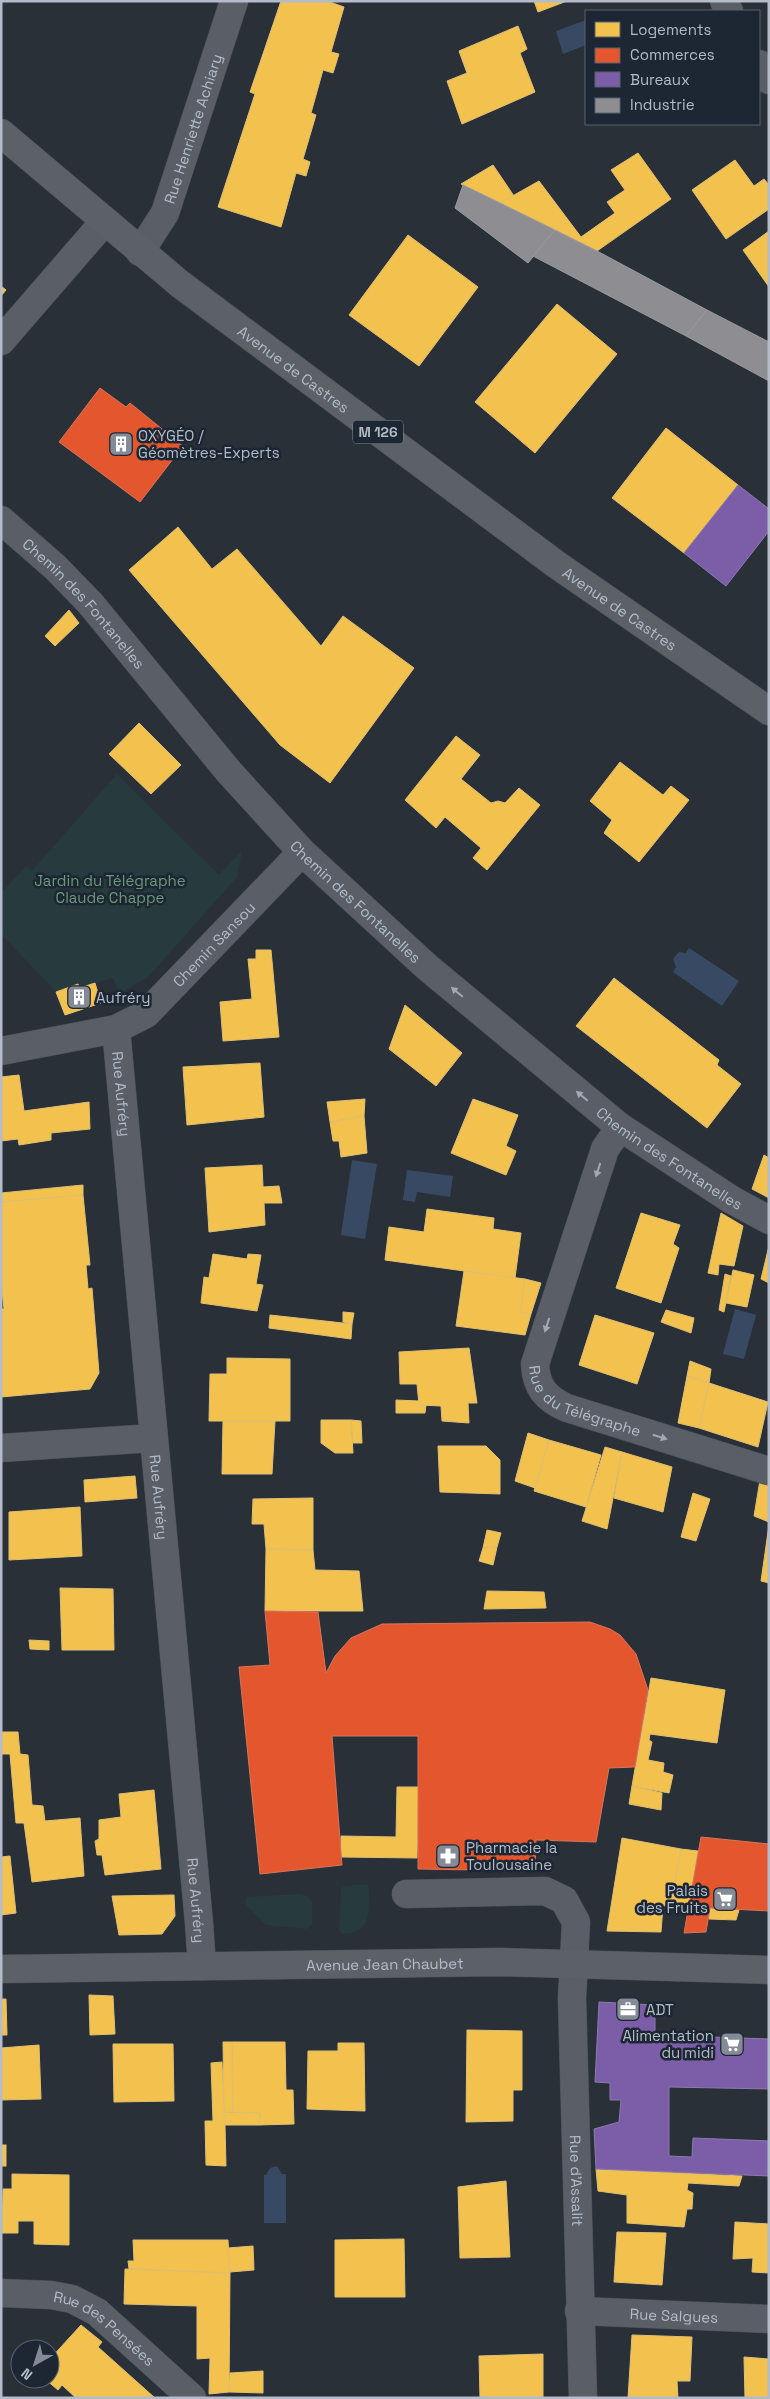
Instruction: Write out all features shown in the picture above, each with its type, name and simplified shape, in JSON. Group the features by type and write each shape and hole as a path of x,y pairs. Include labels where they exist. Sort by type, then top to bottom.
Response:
{"main road":[{"name":"Avenue de Castres","path":"1,134 180,284 557,565 769,711"},
{"name":"Avenue Jean Chaubet","path":"1,1969 500,1962 769,1970"}],"street":[{"name":"Rue Henriette Achiary","path":"140,252 165,213 234,1"},
{"path":"760,66 769,80"},
{"path":"1,341 104,222"},
{"name":"Chemin des Fontanelles","path":"1,520 55,567 90,603 229,772 302,852 427,966 620,1127 732,1200 769,1220"},
{"name":"Chemin Sansou","path":"1,1050 116,1029 146,1014 302,852"},
{"name":"Rue Aufréry","path":"116,1029 202,1966"},
{"name":"Rue du Télégraphe","path":"620,1127 605,1149 535,1364 535,1377 552,1401 567,1408 769,1471"},
{"path":"1,1448 153,1438"},
{"name":"Rue d'Assalit","path":"406,1894 545,1891 564,1900 576,1922 572,1998 579,2311 583,2398"},
{"name":"Rue des Pensées","path":"1,2293 51,2294 72,2299 97,2312 192,2398"},
{"name":"Rue Salgues","path":"579,2311 769,2318"}],"green space":[{"name":"Jardin du Télégraphe Claude Chappe","path":"117,774 219,875 242,851 237,877 149,976 119,994 113,978 79,988 77,984 56,992 1,934 1,893 26,866 32,871"},
{"path":"368,1885 369,1889 367,1920 359,1930 342,1934 339,1930 341,1889 344,1886"},
{"path":"300,1894 309,1897 312,1902 312,1925 307,1929 266,1925 246,1905 246,1897"}],"water":[{"path":"585,20 585,45 563,54 556,31"},
{"path":"689,948 739,981 722,1006 673,972 676,967 673,959 679,952 686,953"},
{"path":"352,1160 377,1164 365,1239 341,1235"},
{"path":"407,1170 453,1176 450,1197 417,1192 415,1202 403,1200"},
{"path":"735,1309 756,1315 744,1359 723,1354"},
{"path":"277,2166 282,2174 286,2174 286,2223 264,2223 264,2175 266,2175 270,2168"}],"building: Logements":[{"path":"281,1 327,1 344,7 331,52 339,54 333,73 323,70 311,113 316,115 303,159 310,162 306,176 296,173 281,227 218,207 255,94 250,92"},
{"path":"534,1 567,1 538,12"},
{"path":"518,26 527,49 520,53 535,92 462,124 447,81 467,73 459,51"},
{"path":"638,153 671,199 597,251 500,203 539,181 581,237 615,213 607,202 625,190 611,170"},
{"path":"735,160 754,186 764,179 769,185 769,209 726,239 692,190"},
{"path":"493,165 514,196 500,203 461,184"},
{"path":"769,231 769,287 743,250"},
{"path":"408,235 478,287 419,366 349,315"},
{"path":"1,286 6,290 1,296"},
{"path":"557,304 617,354 535,453 475,402"},
{"path":"666,428 738,485 684,553 612,498"},
{"path":"178,527 212,569 237,549 321,646 343,616 414,668 330,783 280,745 129,570"},
{"path":"69,610 79,623 55,646 45,636"},
{"path":"139,723 181,765 151,794 109,754"},
{"path":"456,736 480,755 461,779 491,803 498,801 505,803 519,788 540,805 487,870 473,858 481,848 445,817 436,828 405,800"},
{"path":"620,762 663,795 671,786 689,800 639,862 604,833 612,820 590,801"},
{"path":"256,950 271,950 279,1037 223,1041 220,1002 252,999 248,959 256,959"},
{"path":"614,978 719,1060 717,1065 741,1084 707,1128 576,1026"},
{"name":"Aufréry","path":"95,983 101,1003 65,1015 56,992 78,984 79,988"},
{"path":"405,1005 462,1053 436,1086 389,1049"},
{"path":"260,1063 264,1117 187,1125 183,1067"},
{"path":"19,1075 24,1111 89,1102 90,1129 51,1133 51,1140 19,1145 18,1139 1,1141 1,1077"},
{"path":"365,1099 364,1116 330,1122 327,1102"},
{"path":"473,1099 518,1115 506,1146 516,1151 506,1175 451,1153"},
{"path":"364,1116 367,1153 341,1157 339,1141 333,1141 330,1122"},
{"path":"764,1155 769,1158 769,1198 752,1189"},
{"path":"262,1165 263,1187 279,1186 282,1203 264,1203 265,1225 209,1232 205,1168"},
{"path":"83,1185 83,1195 1,1202 1,1193"},
{"path":"83,1195 90,1265 86,1265 88,1289 92,1288 99,1373 90,1389 1,1397 1,1309 4,1309 1,1279 1,1202"},
{"path":"427,1209 494,1218 493,1229 521,1233 515,1278 385,1260 389,1227 424,1232"},
{"path":"641,1213 680,1225 673,1244 679,1248 661,1303 616,1288"},
{"path":"721,1213 743,1226 734,1266 719,1264 718,1275 708,1273"},
{"path":"769,1246 769,1283 761,1279"},
{"path":"213,1254 247,1259 248,1254 261,1255 256,1284 263,1285 257,1311 201,1303 204,1277 209,1278"},
{"path":"733,1270 754,1275 747,1307 726,1303"},
{"path":"464,1271 525,1279 521,1312 531,1314 525,1335 456,1326"},
{"path":"725,1274 731,1276 724,1312 719,1310"},
{"path":"525,1279 541,1283 531,1314 521,1312"},
{"path":"666,1310 694,1318 691,1333 661,1322"},
{"path":"343,1312 354,1313 352,1324 343,1322"},
{"path":"270,1315 352,1324 351,1339 269,1328"},
{"path":"595,1315 654,1333 637,1384 579,1365"},
{"path":"469,1348 477,1403 468,1403 469,1423 442,1421 441,1406 419,1405 417,1384 400,1384 399,1352"},
{"path":"227,1358 290,1359 290,1421 209,1421 210,1374 227,1374"},
{"path":"690,1361 711,1369 709,1383 687,1376"},
{"path":"687,1376 709,1383 699,1428 678,1423"},
{"path":"709,1383 768,1402 758,1447 699,1428"},
{"path":"396,1400 419,1401 419,1405 426,1405 425,1413 396,1413"},
{"path":"321,1420 351,1420 353,1453 335,1453 321,1443"},
{"path":"351,1420 361,1421 362,1443 353,1443"},
{"path":"223,1421 275,1421 272,1474 222,1474"},
{"path":"528,1433 549,1440 535,1488 515,1481"},
{"path":"549,1440 601,1455 586,1507 534,1491"},
{"path":"438,1446 486,1446 500,1460 500,1494 440,1492"},
{"path":"605,1447 622,1452 607,1529 582,1521"},
{"path":"622,1452 672,1467 663,1512 614,1498"},
{"path":"135,1476 137,1498 85,1502 84,1480"},
{"path":"760,1480 769,1483 769,1522 754,1516"},
{"path":"693,1493 710,1499 696,1541 681,1537"},
{"path":"313,1498 313,1550 266,1549 264,1524 252,1524 253,1499"},
{"path":"80,1507 82,1556 9,1560 9,1512"},
{"path":"769,1525 769,1583 761,1581"},
{"path":"487,1530 501,1533 497,1547 483,1548"},
{"path":"497,1547 493,1565 479,1561 483,1548"},
{"path":"266,1549 313,1550 315,1570 359,1571 363,1611 265,1611"},
{"path":"60,1588 113,1589 114,1650 62,1650"},
{"path":"487,1591 544,1592 546,1608 484,1609"},
{"path":"29,1640 49,1641 49,1650 30,1649"},
{"path":"651,1678 725,1690 717,1743 650,1734 649,1740 652,1742 648,1760 664,1763 663,1772 673,1775 669,1793 632,1786"},
{"path":"1,1732 18,1732 20,1754 28,1755 32,1805 43,1806 45,1821 80,1818 84,1876 32,1882 24,1823 16,1823 10,1754 1,1754"},
{"path":"632,1786 662,1793 661,1810 629,1804"},
{"path":"397,1787 419,1787 417,1858 341,1857 341,1836 396,1837"},
{"path":"154,1790 161,1869 105,1875 102,1855 97,1855 95,1841 99,1839 99,1820 121,1817 119,1794"},
{"path":"622,1838 681,1849 671,1905 663,1906 661,1932 607,1931"},
{"path":"681,1849 698,1851 689,1906 671,1905"},
{"path":"10,1856 16,1913 1,1915 1,1857"},
{"path":"174,1895 175,1916 162,1934 119,1935 112,1896"},
{"path":"710,1908 739,1910 736,1920 709,1919"},
{"path":"89,1995 113,1996 115,2034 90,2035"},
{"path":"1,1999 6,1999 7,2035 1,2035"},
{"path":"467,2030 522,2031 522,2090 513,2090 513,2121 466,2122"},
{"path":"223,2042 232,2042 233,2112 224,2112"},
{"path":"232,2042 285,2042 286,2090 293,2090 294,2124 259,2125 260,2113 233,2112"},
{"path":"338,2043 364,2043 365,2111 307,2109 308,2051 338,2051"},
{"path":"113,2044 173,2044 174,2101 114,2102"},
{"path":"39,2045 41,2099 1,2100 1,2048"},
{"path":"222,2062 226,2166 206,2165 205,2121 213,2121 211,2063"},
{"path":"224,2112 260,2113 259,2125 225,2125"},
{"path":"1,2145 6,2145 6,2166 1,2166"},
{"path":"596,2169 742,2176 739,2186 688,2183 687,2190 693,2193 692,2209 687,2209 684,2227 627,2223 627,2195 598,2191"},
{"path":"12,2174 69,2175 69,2245 34,2244 34,2221 18,2221 18,2233 2,2233 3,2189 12,2189"},
{"path":"506,2181 510,2257 460,2258 458,2187"},
{"path":"735,2222 769,2224 769,2273 752,2272 753,2258 733,2259"},
{"path":"617,2232 666,2233 662,2285 614,2282"},
{"path":"404,2239 405,2297 335,2297 335,2240"},
{"path":"133,2240 228,2240 230,2273 129,2269 128,2261 134,2261"},
{"path":"253,2246 254,2270 230,2272 228,2248"},
{"path":"125,2269 230,2273 229,2392 209,2394 210,2358 197,2359 197,2306 124,2304"},
{"path":"81,2325 102,2342 98,2347 155,2398 76,2398 62,2385 60,2388 60,2348"},
{"path":"632,2335 692,2337 690,2381 677,2381 678,2398 628,2398"},
{"path":"543,2354 543,2398 480,2398 479,2356"},
{"path":"744,2357 769,2359 769,2398 745,2398"},
{"path":"263,2371 263,2393 229,2392 230,2373"}],"building: Commerces":[{"name":"OXYGÉO / Géomètres-Experts","path":"100,388 126,407 130,403 183,446 140,502 59,442"},
{"path":"265,1611 318,1612 326,1673 335,1656 351,1638 382,1624 590,1622 610,1629 620,1635 636,1654 648,1690 635,1767 609,1768 596,1842 536,1840 535,1871 418,1869 418,1736 332,1736 342,1865 260,1874 239,1667 270,1665"},
{"path":"701,1837 769,1844 769,1911 710,1908 706,1932 684,1933"}],"building: Bureaux":[{"path":"738,485 769,509 769,531 726,586 684,553"},
{"path":"599,2002 655,2005 655,2035 769,2039 769,2089 669,2087 669,2156 692,2157 693,2138 769,2141 769,2176 596,2169 594,2129 619,2122 621,2100 610,2100 610,2083 595,2082"}],"building: Industrie":[{"path":"463,185 555,230 528,263 455,208"},
{"path":"555,230 707,310 686,336 533,256"},
{"path":"707,310 769,342 769,381 686,336"}],"place":[{"name":"OXYGÉO / Géomètres-Experts","path":"121,444"},
{"name":"Aufréry","path":"79,997"},
{"name":"Pharmacie la Toulousaine","path":"448,1856"},
{"name":"Palais des Fruits","path":"725,1899"},
{"name":"ADT","path":"628,2009"},
{"name":"Alimentation du midi","path":"732,2044"}]}
